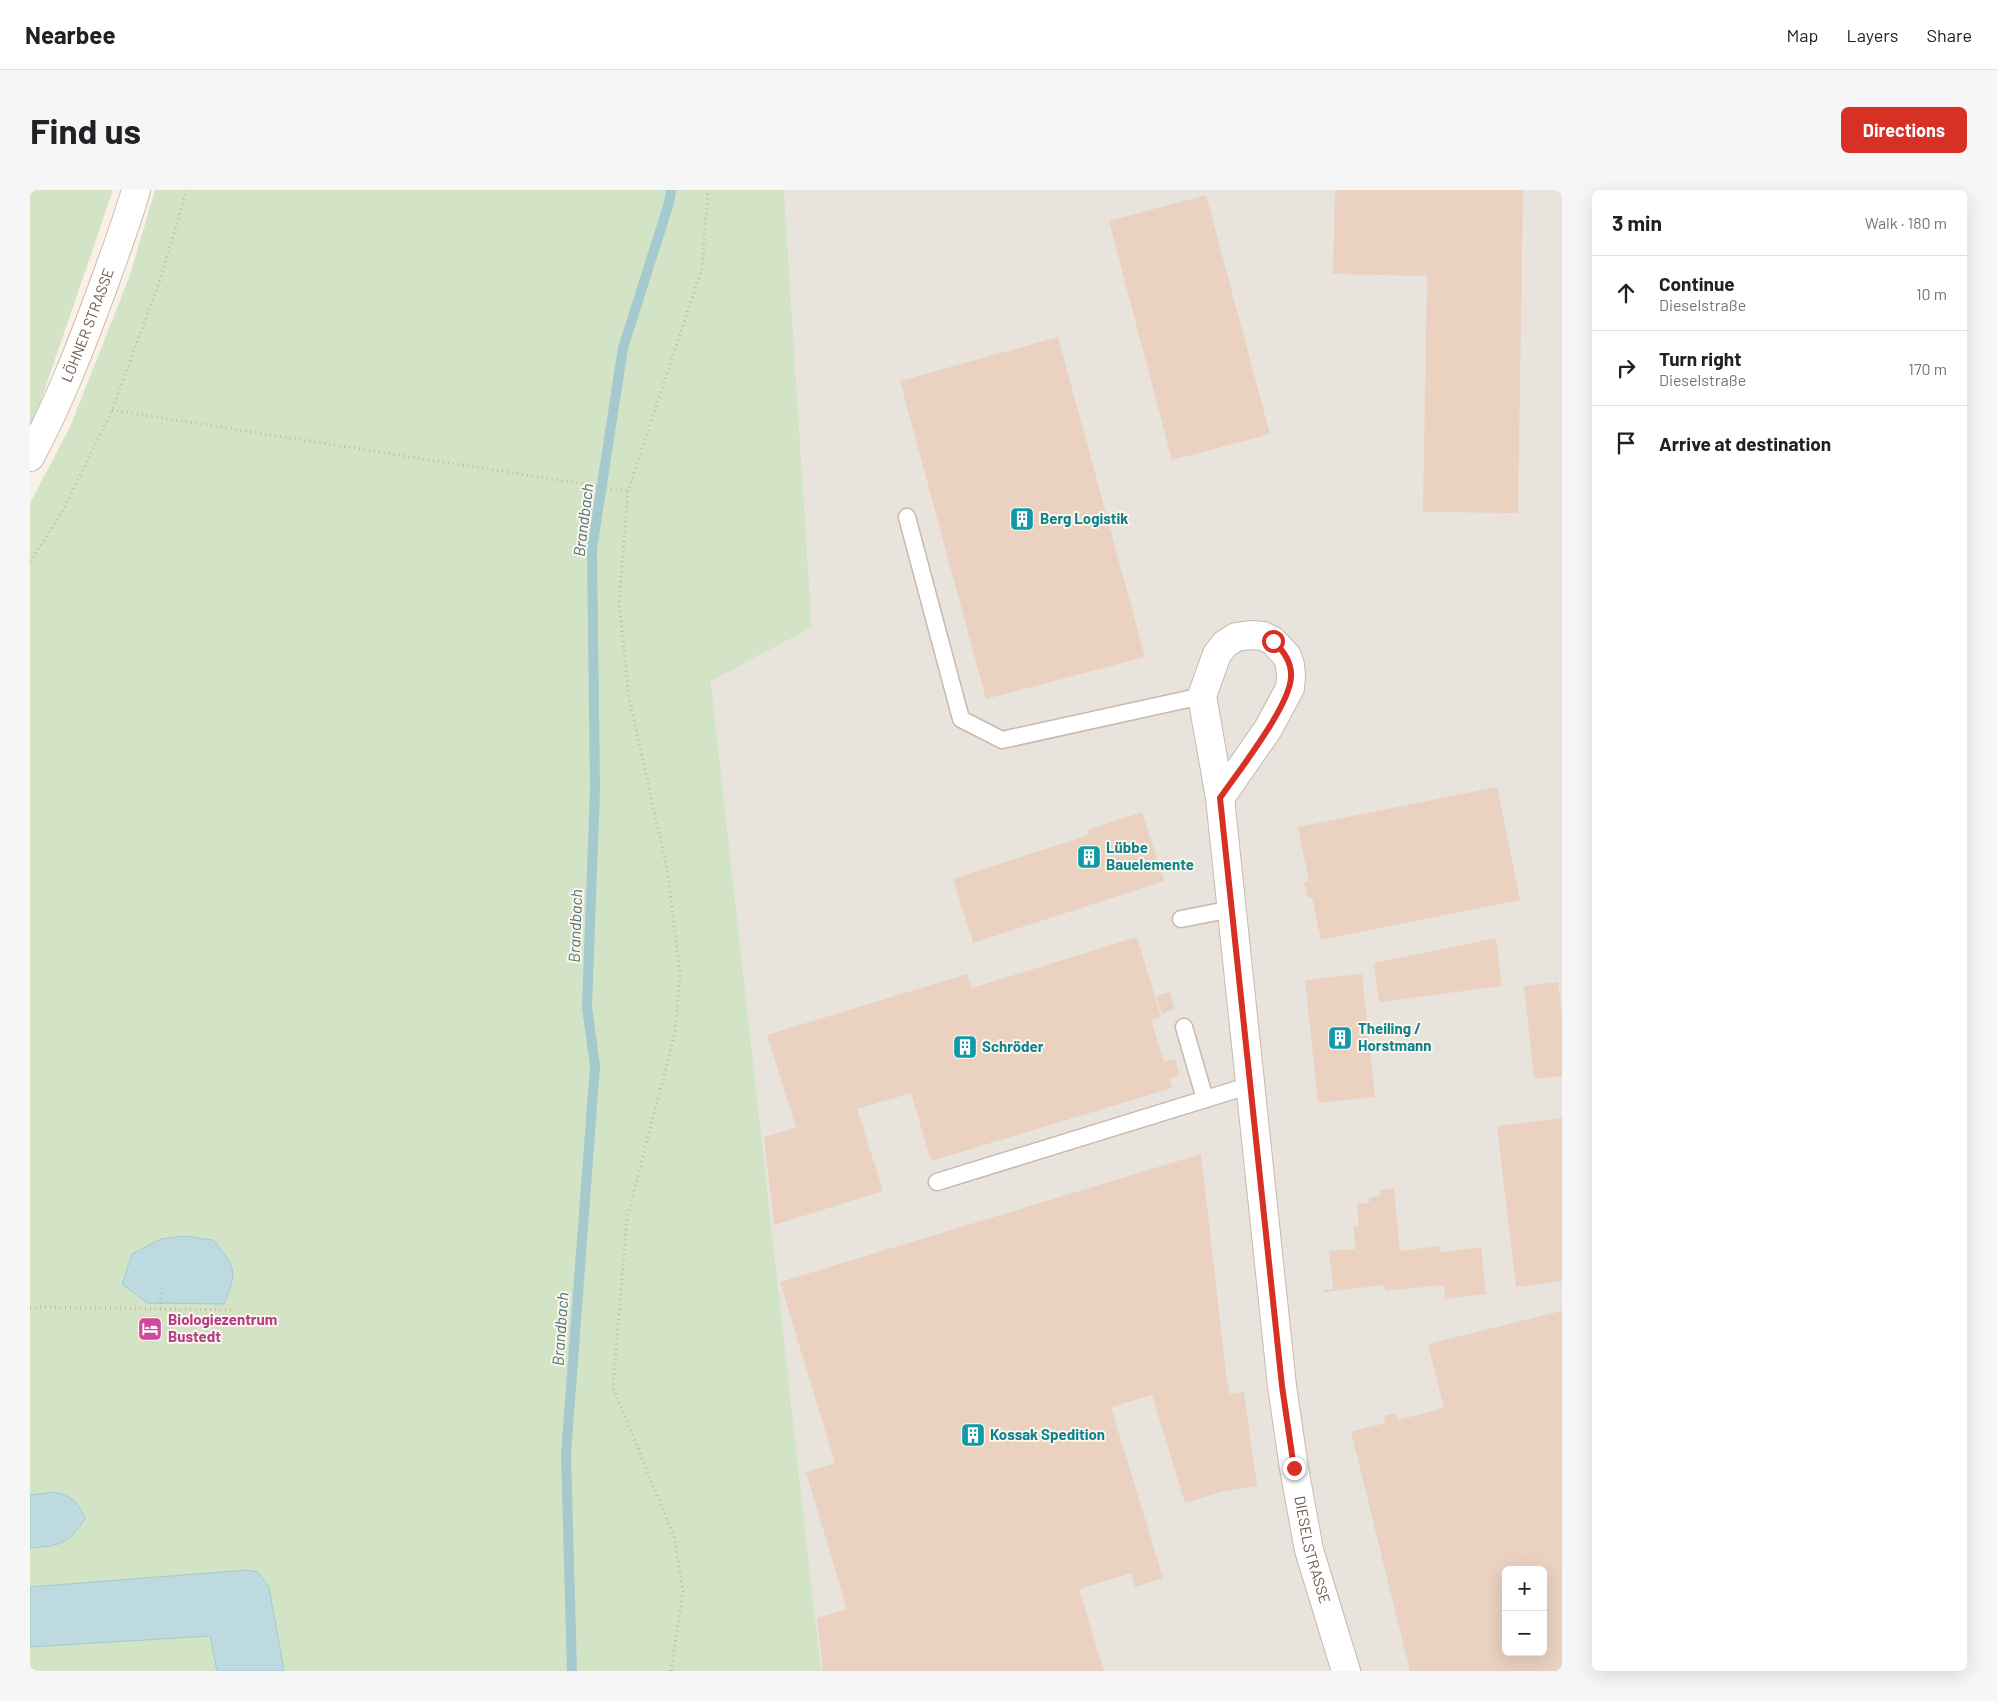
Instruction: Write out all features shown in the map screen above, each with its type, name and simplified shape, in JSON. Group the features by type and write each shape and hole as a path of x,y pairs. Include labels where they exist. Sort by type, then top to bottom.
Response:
{"street":[{"name":"LÖHNER STRASSE","path":"30,457 61,397 81,348 136,190"},
{"name":"DIESELSTRASSE","path":"1220,798 1268,729 1290,688 1292,676 1287,656 1273,641 1263,636 1236,637 1225,644 1217,654 1202,696 1220,798 1282,1386 1294,1468 1308,1550 1346,1671"}],"lane":[{"path":"907,517 961,719 1002,740 1202,696"},
{"path":"1181,919 1232,908"},
{"path":"1184,1027 1206,1099"},
{"path":"937,1182 1251,1084"}],"path":[{"path":"30,562 64,509 112,410 160,280 187,190"},
{"path":"671,1671 683,1591 674,1537 613,1387 627,1218 675,1033 680,974 667,869 629,698 619,601 628,491 702,268 708,190"},
{"path":"112,410 628,491"},
{"path":"160,1309 161,1290"},
{"path":"30,1307 235,1310"}],"shaded area":[{"path":"784,190 1562,190 1562,1671 821,1671 711,680 812,626"}],"green space":[{"path":"30,190 113,190 36,415 30,425"},
{"path":"155,190 784,190 812,627 711,681 821,1671 284,1671 269,1587 257,1572 247,1570 30,1587 30,1548 44,1547 61,1542 77,1531 53,1492 30,1495 30,503 70,427 130,275"},
{"path":"210,1636 217,1671 30,1671 30,1647"}],"water":[{"path":"184,1236 213,1240 226,1257 233,1276 224,1304 147,1303 122,1284 132,1254 161,1239"},
{"path":"53,1492 65,1495 73,1500 85,1518 80,1527 63,1542 30,1548 30,1495"},
{"path":"247,1570 258,1572 269,1587 284,1671 217,1671 210,1636 30,1647 30,1587"}],"building":[{"path":"1335,190 1523,190 1518,513 1423,512 1427,276 1333,274"},
{"path":"1206,195 1270,434 1172,460 1109,221"},
{"name":"Berg Logistik","path":"1058,337 1145,657 986,699 900,381"},
{"path":"1497,787 1520,900 1321,940 1312,897 1308,898 1304,882 1309,881 1298,827"},
{"name":"Lübbe Bauelemente","path":"1142,812 1164,881 973,943 953,879 1089,835 1087,830"},
{"name":"Schröder","path":"1137,937 1161,1017 1151,1020 1164,1062 1175,1059 1179,1075 1169,1078 1172,1088 931,1161 911,1093 857,1109 883,1191 774,1225 764,1137 796,1128 767,1035 967,974 972,988"},
{"path":"1496,938 1502,986 1379,1002 1374,963"},
{"name":"Theiling / Horstmann","path":"1362,974 1375,1097 1318,1103 1305,980"},
{"path":"1558,982 1562,1015 1562,1076 1534,1079 1524,986"},
{"path":"1170,992 1175,1009 1162,1014 1156,996"},
{"path":"1562,1118 1562,1281 1516,1287 1497,1126"},
{"name":"Kossak Spedition","path":"1201,1154 1226,1373 1230,1394 1244,1392 1257,1486 1224,1491 1185,1503 1152,1395 1111,1407 1163,1578 1135,1587 1131,1573 1079,1589 1104,1671 823,1671 817,1618 847,1609 806,1472 835,1463 780,1282"},
{"path":"1394,1188 1400,1251 1440,1246 1441,1252 1481,1247 1486,1294 1445,1299 1444,1285 1385,1291 1385,1285 1324,1292 1324,1290 1333,1289 1329,1251 1356,1249 1353,1226 1359,1226 1357,1204 1369,1203 1369,1197 1380,1196 1380,1190"},
{"path":"1562,1311 1562,1671 1410,1671 1351,1432 1385,1423 1384,1416 1396,1413 1398,1420 1444,1408 1428,1344"}],"waterway":[{"name":"Brandbach","path":"572,1671 566,1454 595,1066 587,1007 595,789 592,549 623,348 669,203 671,190"}],"place":[{"name":"Berg Logistik","path":"1022,519"},
{"name":"Lübbe Bauelemente","path":"1089,857"},
{"name":"Theiling / Horstmann","path":"1340,1038"},
{"name":"Schröder","path":"965,1047"},
{"name":"Biologiezentrum Bustedt","path":"150,1329"},
{"name":"Kossak Spedition","path":"973,1435"}],"route":[{"path":"1273,641 1287,656 1292,676 1290,688 1268,729 1220,798 1282,1386 1294,1468"}]}
